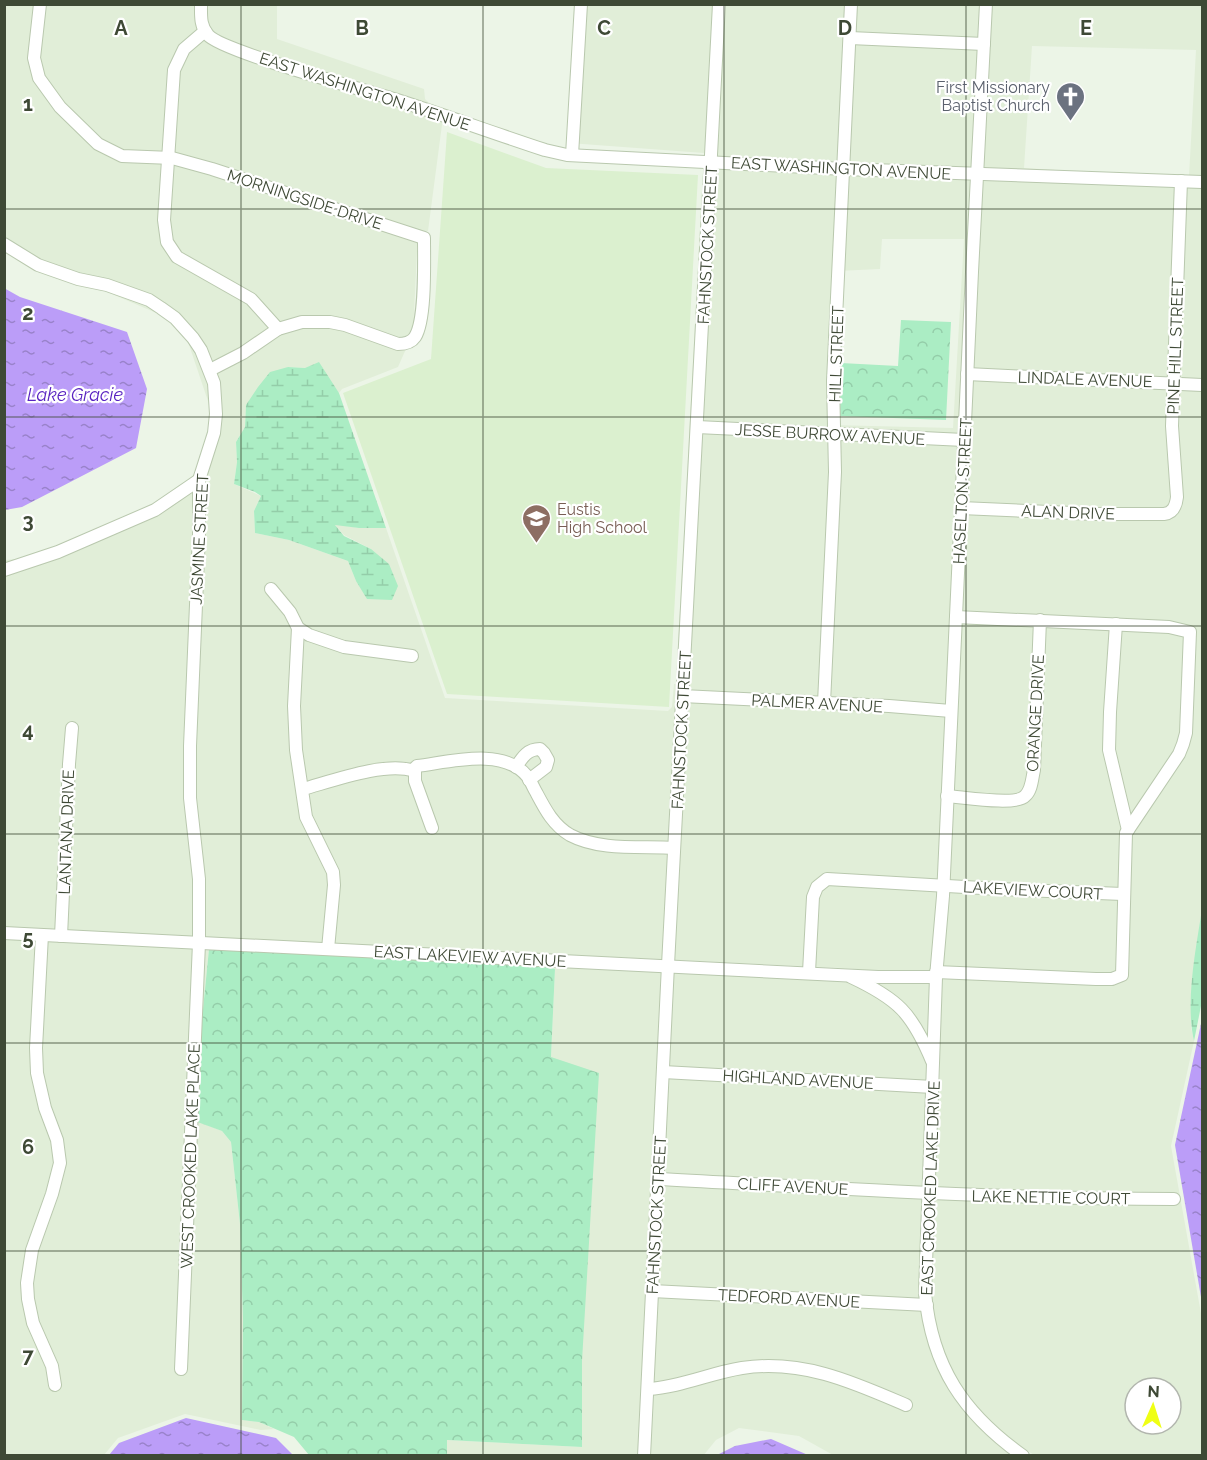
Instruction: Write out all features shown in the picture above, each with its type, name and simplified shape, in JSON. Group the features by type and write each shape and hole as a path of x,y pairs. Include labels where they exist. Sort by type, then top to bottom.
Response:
{"street":[{"path":"40,4 35,40 36,69 44,87 60,107 87,134 108,150 131,157 169,158"},
{"path":"201,4 201,22 206,31 184,49 174,70 164,220 167,242 171,251 189,266 251,299 278,329 243,353 210,370"},
{"path":"572,155 581,4"},
{"name":"FAHNSTOCK STREET","path":"644,1455 719,4"},
{"name":"HILL STREET","path":"824,703 835,472 833,381 851,4"},
{"name":"HASELTON STREET","path":"936,975 944,885 986,4"},
{"name":"EAST WASHINGTON AVENUE","path":"206,31 214,40 249,54 400,101 545,150 572,155 844,169 1203,182"},
{"path":"849,38 984,44"},
{"name":"MORNINGSIDE DRIVE","path":"169,158 212,169 424,238 420,319 415,338 410,342 398,344 330,322 302,322 278,329"},
{"name":"PINE HILL STREET","path":"1173,510 1176,497 1172,437 1173,383 1181,181"},
{"name":"JASMINE STREET","path":"4,244 38,265 78,279 107,285 155,304 187,330 201,350 210,370 216,397 215,424 211,447 199,480 199,534 190,746 190,798 199,879 199,944"},
{"name":"LINDALE AVENUE","path":"967,374 1203,385"},
{"name":"JESSE BURROW AVENUE","path":"697,427 964,440"},
{"path":"4,570 58,552 155,510 199,480"},
{"name":"ALAN DRIVE","path":"961,508 1152,514 1168,513 1173,510"},
{"path":"271,589 290,612 298,628 296,750 306,817 333,872 334,885 328,949"},
{"path":"956,617 1169,627 1190,632 1186,733 1183,744 1173,764 1128,830"},
{"name":"ORANGE DRIVE","path":"947,796 1014,801 1027,795 1030,790 1034,770 1040,620"},
{"path":"1116,624 1110,712 1110,750 1128,830 1123,894"},
{"path":"298,628 323,641 344,647 412,656"},
{"name":"PALMER AVENUE","path":"682,696 951,711"},
{"name":"LANTANA DRIVE","path":"61,936 72,728"},
{"path":"516,767 524,755 531,751 540,749 544,753 548,760 546,767 529,780"},
{"path":"432,828 414,771 417,766 480,758 494,759 516,767 529,780 552,820 578,839 604,845 674,848"},
{"path":"303,789 379,770 398,767 414,771"},
{"name":"LAKEVIEW COURT","path":"809,972 813,897 820,882 832,878 1123,894"},
{"name":"EAST LAKEVIEW AVENUE","path":"4,933 845,975 1112,979 1122,975 1123,894"},
{"path":"42,935 36,1048 37,1073 45,1108 57,1140 60,1163 52,1194 32,1250 27,1283 33,1323 52,1366 56,1385"},
{"name":"WEST CROOKED LAKE PLACE","path":"182,1369 199,944"},
{"name":"EAST CROOKED LAKE DRIVE","path":"845,975 879,990 899,1005 917,1029 934,1067"},
{"name":"EAST CROOKED LAKE DRIVE","path":"936,975 925,1267 927,1305 933,1340 952,1384 975,1415 999,1438 1023,1455"},
{"name":"HIGHLAND AVENUE","path":"663,1072 933,1087"},
{"name":"CLIFF AVENUE","path":"657,1179 928,1192"},
{"name":"LAKE NETTIE COURT","path":"928,1192 1055,1199 1174,1199"},
{"name":"TEDFORD AVENUE","path":"652,1291 927,1305"},
{"path":"648,1389 674,1386 745,1368 800,1369 824,1372 906,1405"}],"shaded area":[{"path":"4,5 277,5 277,39 424,89 425,99 443,117 428,231 418,232 413,333 398,367 342,389 339,393 334,386 305,368 288,367 246,405 245,427 236,442 237,462 234,484 261,496 254,511 255,533 289,540 348,561 356,581 371,549 344,535 334,524 359,528 386,528 445,698 668,711 672,707 674,684 676,684 704,153 569,143 577,5 981,5 938,896 932,972 5,928 5,560 28,558 157,505 203,467 211,410 182,324 28,258 5,236","holes":["882,239 964,239 953,428 831,425 837,271 880,269"]},
{"path":"991,5 1202,5 1202,177 1189,176 1196,50 1032,46 1024,168 1116,174 982,169"},
{"name":"Eustis High School","path":"447,132 546,168 698,175 669,707 447,694 343,393 431,359"},
{"path":"982,179 1202,187 1202,909 1193,978 1191,1027 1194,1041 1171,1146 1202,1319 1202,1455 1034,1455 1002,1434 978,1411 956,1381 937,1338 930,1292 940,1069 940,978"},
{"path":"4,939 209,949 192,1119 222,1131 231,1142 240,1224 243,1420 259,1422 274,1429 261,1430 185,1414 118,1438 104,1455 5,1455"},
{"path":"530,963 844,980 877,995 896,1009 913,1032 929,1068 922,1306 972,1419 996,1443 1014,1455 833,1455 799,1436 739,1428 716,1440 703,1456 447,1455 447,1440 582,1447 582,1361 551,1057 555,969"},
{"path":"872,981 931,983 930,1045 912,1013 902,1001"}],"green space":[{"path":"901,320 951,322 946,420 840,416 841,363 898,366"},
{"path":"319,362 339,393 386,528 335,525 344,536 371,549 389,564 398,586 392,600 367,599 348,561 289,540 255,533 254,511 261,496 234,484 237,462 236,442 245,427 246,405 258,387 270,372 288,367 305,368"},
{"path":"1202,909 1202,1001 1194,1041 1191,992"},
{"path":"209,949 530,963 555,969 551,1057 599,1073 582,1361 582,1447 447,1440 447,1455 309,1455 294,1437 259,1422 242,1420 243,1320 240,1224 231,1142 222,1131 192,1120"}],"water":[{"name":"Lake Gracie","path":"4,288 20,297 127,332 147,389 136,448 22,507 5,510"},
{"path":"1202,1019 1202,1303 1175,1145"},
{"path":"186,1418 276,1438 293,1455 109,1455 119,1443"},
{"path":"771,1439 808,1455 717,1455 735,1446"}],"place":[{"name":"First Missionary Baptist Church","path":"1071,122"},
{"name":"Eustis High School","path":"536,544"}]}
